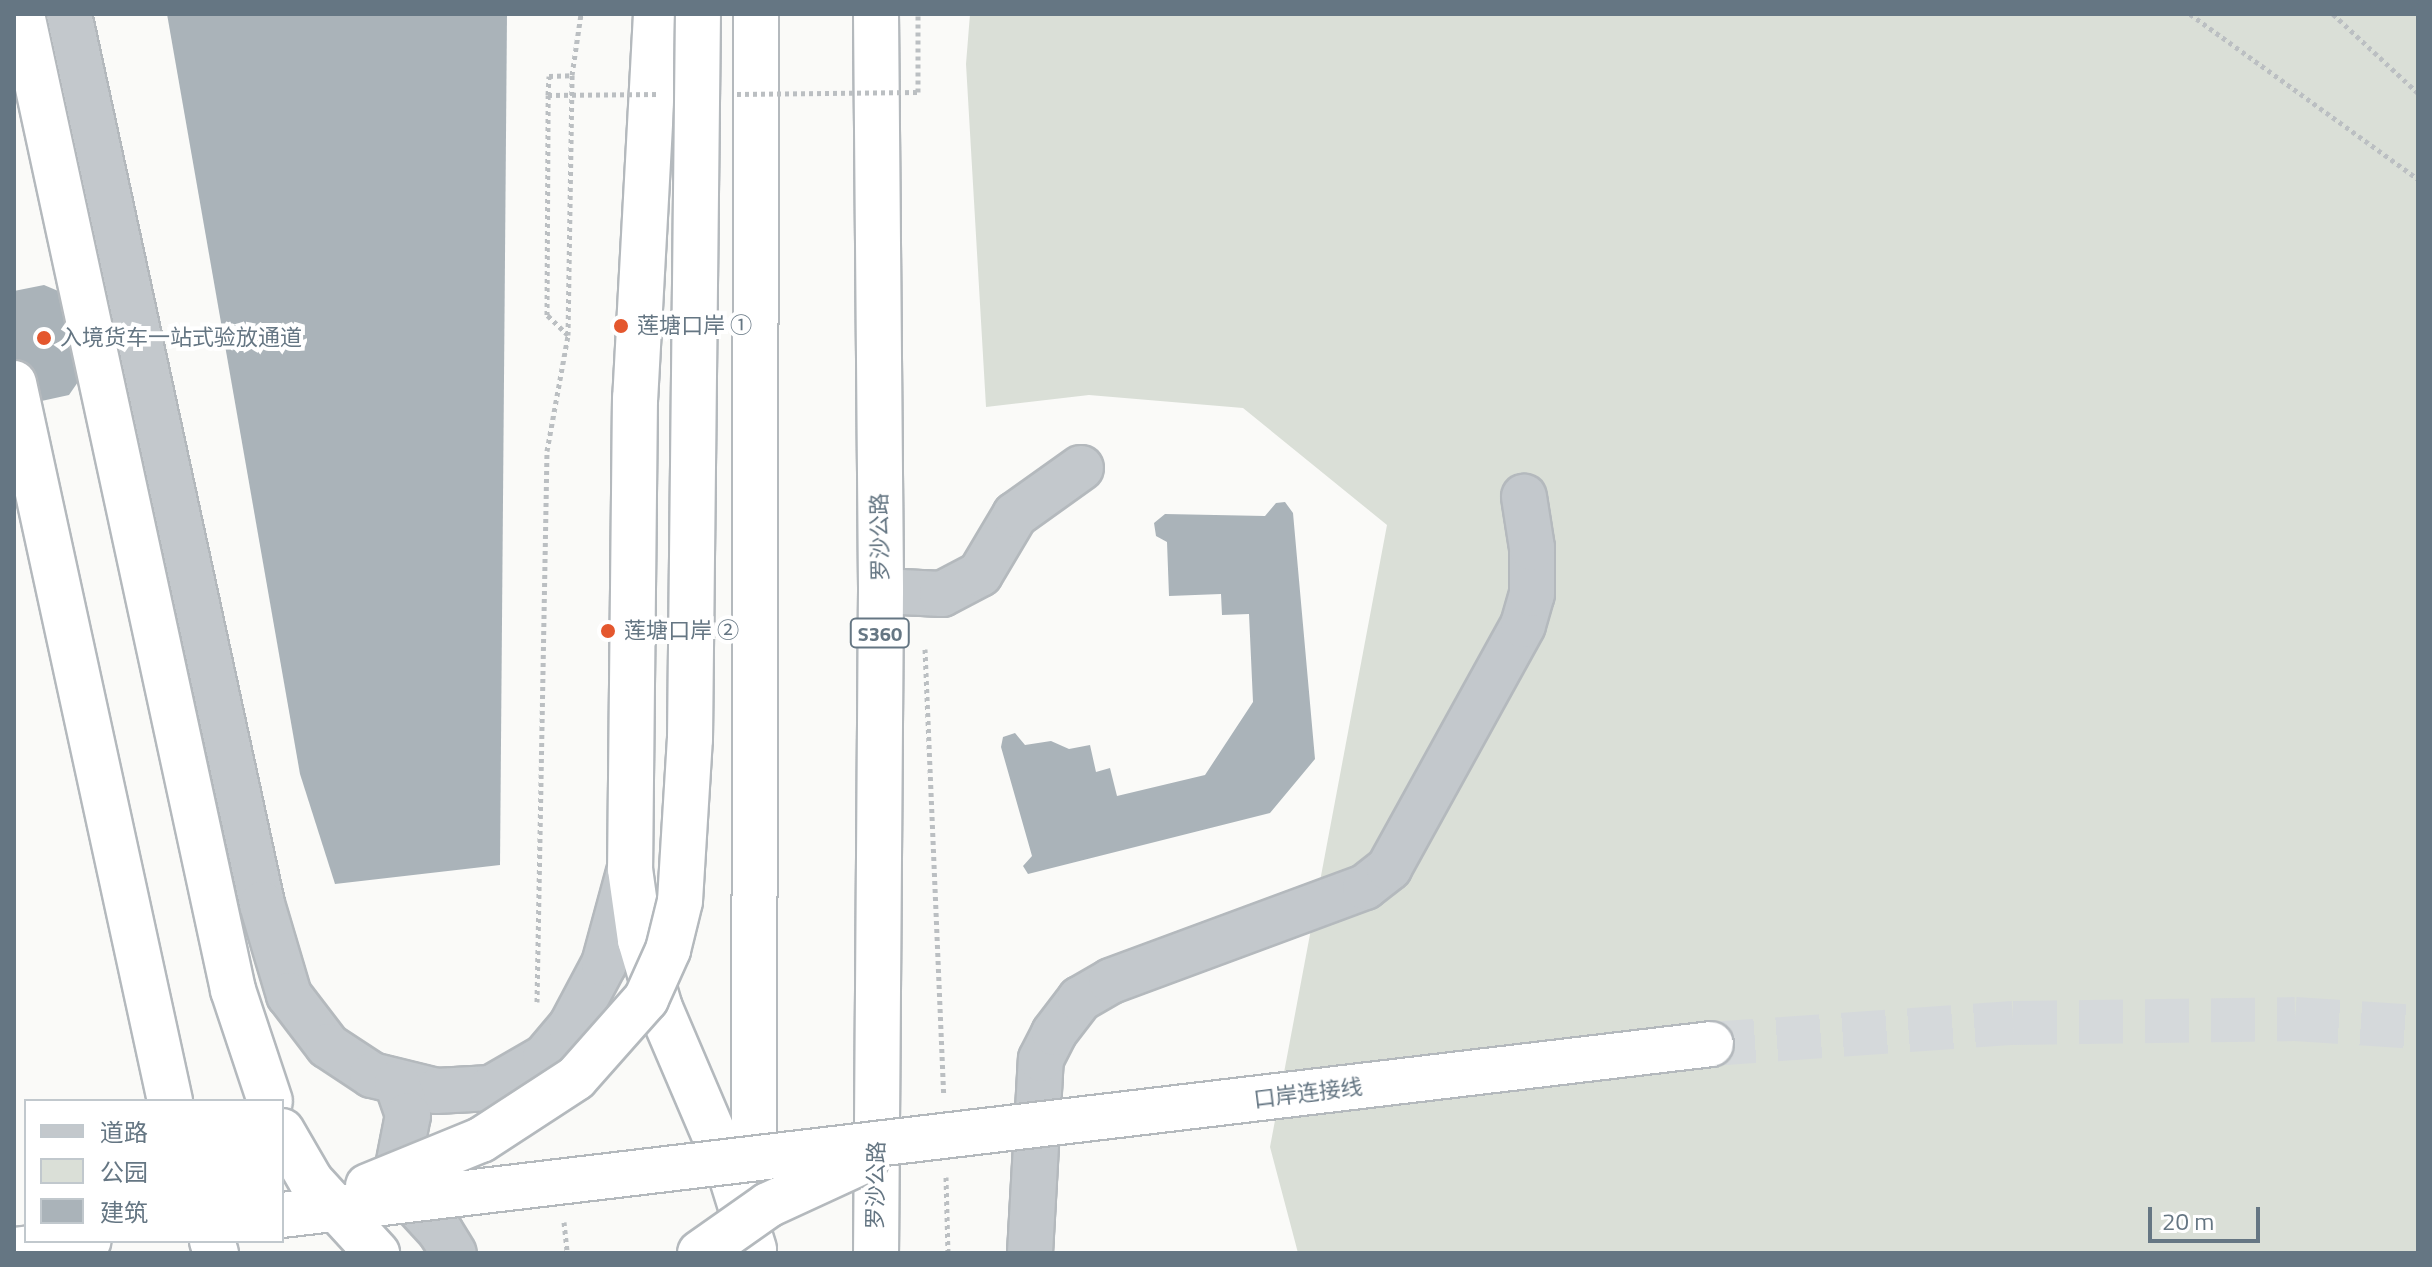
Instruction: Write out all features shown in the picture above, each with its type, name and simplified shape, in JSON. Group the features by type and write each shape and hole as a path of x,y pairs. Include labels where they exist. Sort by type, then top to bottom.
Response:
{"highway":[{"path":"22,14 233,990 269,1099"},
{"path":"656,14 635,398 630,869 640,940 660,1008 735,1183 754,1251"},
{"path":"284,1211 428,1166 532,1111 576,1078 614,1039 646,999 668,950 680,901 690,754 698,14"},
{"path":"754,1251 756,14"},
{"name":"罗沙公路","path":"876,1253 881,591 897,15"},
{"path":"14,383 170,1099"},
{"name":"口岸连接线","path":"284,1212 905,1142 1711,1044"},
{"path":"284,1134 311,1181 377,1253"},
{"path":"700,1253 768,1205 905,1142"},
{"path":"14,1250 72,1243"}],"street":[{"path":"69,14 279,967 289,995 328,1046 345,1060 397,1083 436,1091 491,1088 518,1077 545,1057 571,1026 604,964 630,869"},
{"path":"881,591 942,594 980,574 1015,515 1081,468"},
{"path":"1030,1253 1041,1059 1054,1033 1080,999 1111,981 1365,887 1389,868 1523,625 1532,594 1532,548 1524,497"},
{"path":"397,1083 408,1115 395,1182 431,1219 454,1253"}],"path":[{"path":"536,1006 547,451 568,335 572,75 581,14"},
{"path":"2190,14 2418,179"},
{"path":"2333,14 2418,93"},
{"path":"733,94 918,92 897,15"},
{"path":"568,335 547,315 548,95 549,76 572,75"},
{"path":"548,95 671,94"},
{"path":"924,636 944,1099"},
{"path":"945,1161 948,1253"}],"green space":[{"path":"970,14 2418,14 2418,1253 1298,1253 1270,1147 1387,525 1243,408 1089,395 986,407 966,64"}],"building":[{"path":"167,14 507,14 500,865 335,884 300,774"},
{"name":"入境货车一站式验放通道","path":"44,285 63,293 80,379 69,395 14,407 14,291"},
{"path":"1285,502 1293,513 1315,759 1270,813 1028,874 1023,866 1032,856 1001,747 1003,737 1015,733 1025,745 1051,741 1069,749 1090,745 1096,772 1110,768 1117,796 1205,775 1253,702 1249,614 1222,615 1221,594 1169,596 1167,542 1156,536 1154,523 1165,514 1265,516 1276,503"}],"tunnel":[{"path":"1711,1044 2013,1023 2295,1019 2418,1027"}],"place":[{"name":"莲塘口岸 ①","path":"621,326"},
{"name":"入境货车一站式验放通道","path":"44,338"},
{"name":"莲塘口岸 ②","path":"608,631"}]}
